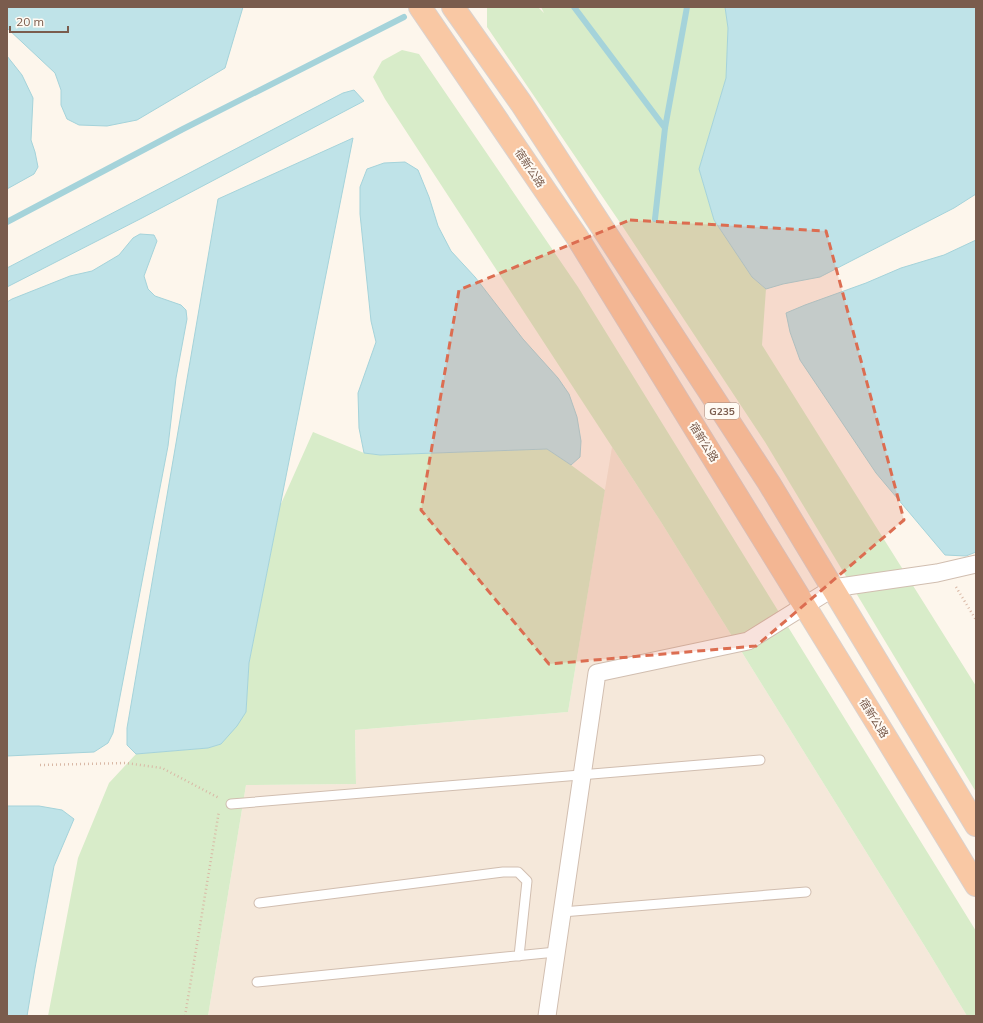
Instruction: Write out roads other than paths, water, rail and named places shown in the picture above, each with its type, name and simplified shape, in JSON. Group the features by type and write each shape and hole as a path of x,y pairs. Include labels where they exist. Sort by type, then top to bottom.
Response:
{"highway":[{"name":"宿新公路","path":"420,7 577,237 976,885"},
{"name":"G235","path":"453,7 521,103 770,483 976,825"}],"street":[{"path":"547,1016 597,673 748,641 833,588 937,573 976,564"}],"lane":[{"path":"231,804 760,760"},
{"path":"259,903 503,872 518,872 527,881 519,956"},
{"path":"562,912 806,892"},
{"path":"257,982 556,952"}],"water":[{"path":"7,7 243,7 225,68 137,120 107,126 79,125 67,119 61,105 61,90 55,73 7,28"},
{"path":"725,7 976,7 976,194 954,208 820,277 766,289 752,277 714,220 699,169 726,78 728,28"},
{"path":"7,56 22,75 33,98 31,140 38,167 34,174 7,189"},
{"path":"354,90 364,101 7,287 7,268 343,93"},
{"path":"353,138 249,663 246,712 237,726 221,744 208,748 136,754 127,745 127,728 218,199"},
{"path":"405,162 418,170 429,197 438,226 451,251 475,277 523,339 558,378 569,394 577,417 581,441 580,457 571,465 547,449 380,455 364,453 359,428 358,393 376,342 371,321 360,214 360,187 367,169 384,163"},
{"path":"140,234 154,235 157,241 144,276 148,289 155,296 181,305 186,310 187,319 176,378 168,446 113,733 108,743 94,752 7,756 7,302 70,276 92,271 119,255 133,238"},
{"path":"976,240 976,552 966,556 945,555 876,473 800,360 790,332 786,313 866,283 901,268 944,255"},
{"path":"7,806 39,806 62,810 74,819 54,866 27,1016 7,1016"}],"waterway":[{"path":"574,7 665,128"},
{"path":"655,219 665,128 687,7"},
{"path":"7,222 183,129 404,17"}]}
